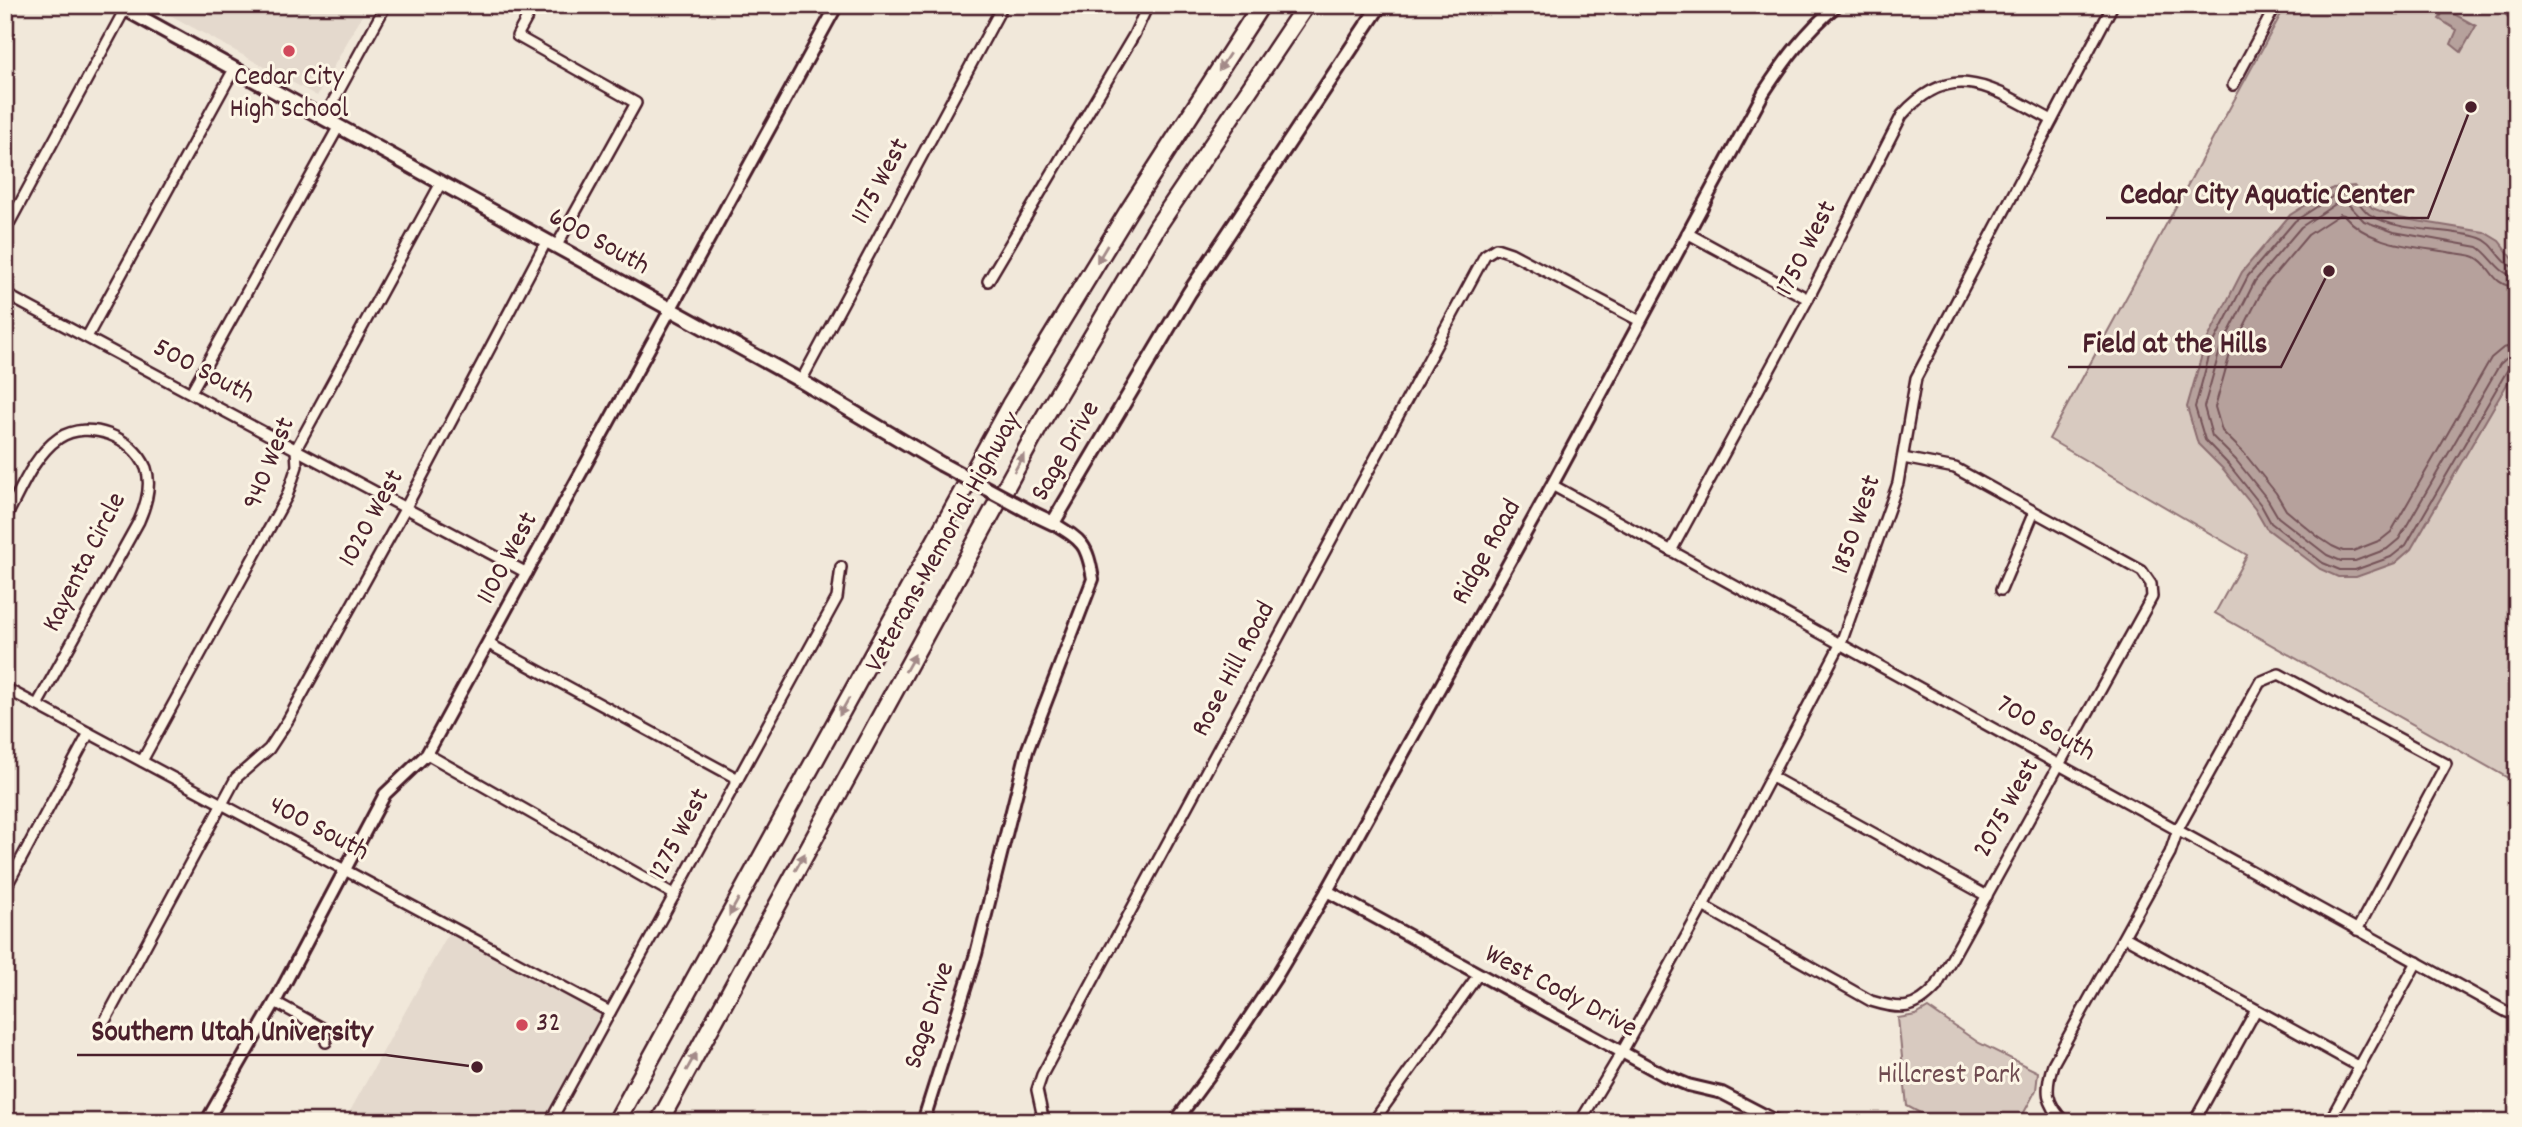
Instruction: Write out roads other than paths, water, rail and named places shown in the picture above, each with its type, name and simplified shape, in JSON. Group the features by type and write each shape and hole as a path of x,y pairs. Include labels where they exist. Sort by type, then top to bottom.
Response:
{"highway":[{"name":"Veterans Memorial Highway","path":"616,1122 1010,405 1129,210 1261,5"},
{"name":"Veterans Memorial Highway","path":"659,1122 1042,421 1157,228 1306,5"}],"main road":[{"name":"Sage Drive","path":"1053,523 1189,293 1380,5"},
{"name":"600 South","path":"122,7 801,381 941,464 1053,523"}],"street":[{"path":"324,118 386,5"},
{"name":"1020 West","path":"106,1019 236,778 270,749 289,720 551,245 636,103 517,36 534,5"},
{"name":"1100 West","path":"206,1122 275,1002 385,794 428,754 837,5"},
{"name":"1175 West","path":"801,381 1003,5"},
{"path":"988,281 1134,35 1148,5"},
{"name":"Ridge Road","path":"1175,1122 1226,1054 1327,891 1552,485 1764,92 1786,57 1811,28 1837,5"},
{"name":"1850 West","path":"1580,1122 1703,906 1841,643 1898,484 1916,378 2113,5"},
{"path":"2233,85 2276,5"},
{"path":"5,231 122,7"},
{"path":"87,337 234,69"},
{"name":"1750 West","path":"1671,551 1808,299 1902,115 1917,98 1935,87 1956,82 1977,84 1997,91 2052,120"},
{"path":"191,392 339,126"},
{"name":"940 West","path":"142,761 287,496 297,466 296,449 441,183"},
{"path":"1687,233 1808,299"},
{"name":"Rose Hill Road","path":"1044,1122 1037,1090 1042,1075 1485,255 1496,248 1511,253 1640,321"},
{"name":"500 South","path":"5,294 527,573"},
{"name":"Kayenta Circle","path":"5,519 42,452 61,437 82,431 104,431 123,441 137,454 147,470 146,505 139,521 37,705"},
{"path":"1903,458 1955,468 2034,512 2001,590"},
{"name":"700 South","path":"1552,485 2357,930 2517,1015"},
{"name":"2075 West","path":"1703,906 1871,1001 1892,1008 1909,1007 1926,999 1936,987 2152,597 2151,584 2142,571 2034,512"},
{"name":"Sage Drive","path":"923,1122 976,954 1027,751 1093,579 1090,556 1079,539 1053,523"},
{"name":"1275 West","path":"550,1122 837,598 841,567"},
{"path":"489,645 737,779"},
{"path":"2065,1122 2054,1111 2048,1096 2048,1081 2053,1064 2170,853 2178,829 2260,682 2279,674 2446,764 2357,930"},
{"name":"400 South","path":"5,688 610,1012"},
{"path":"5,889 89,733"},
{"path":"428,754 675,895"},
{"path":"1772,777 1987,896"},
{"name":"West Cody Drive","path":"1327,891 1664,1075 1688,1085 1722,1093 1778,1122"},
{"path":"2124,937 2360,1067"},
{"path":"2329,1122 2417,962"},
{"path":"1373,1122 1478,975"},
{"path":"275,1002 324,1030 326,1042"},
{"path":"2194,1122 2256,1010"}],"water":[{"path":"2445,9 2476,26 2461,52 2451,44 2457,30 2439,19"},
{"path":"2354,186 2372,208 2399,218 2484,232 2499,241 2517,264 2517,367 2411,549 2395,563 2356,577 2338,577 2320,569 2266,528 2255,509 2223,469 2198,444 2187,407 2205,344 2242,272 2290,215 2333,188"}],"place":[{"name":"Cedar City High School","path":"289,51"},
{"name":"Cedar City Aquatic Center","path":"2471,107"},
{"name":"Field at the Hills","path":"2329,271"},
{"name":"32","path":"522,1025"},
{"name":"Southern Utah University","path":"477,1067"}],"park label":[{"name":"Hillcrest Park","path":"1949,1077"}]}
